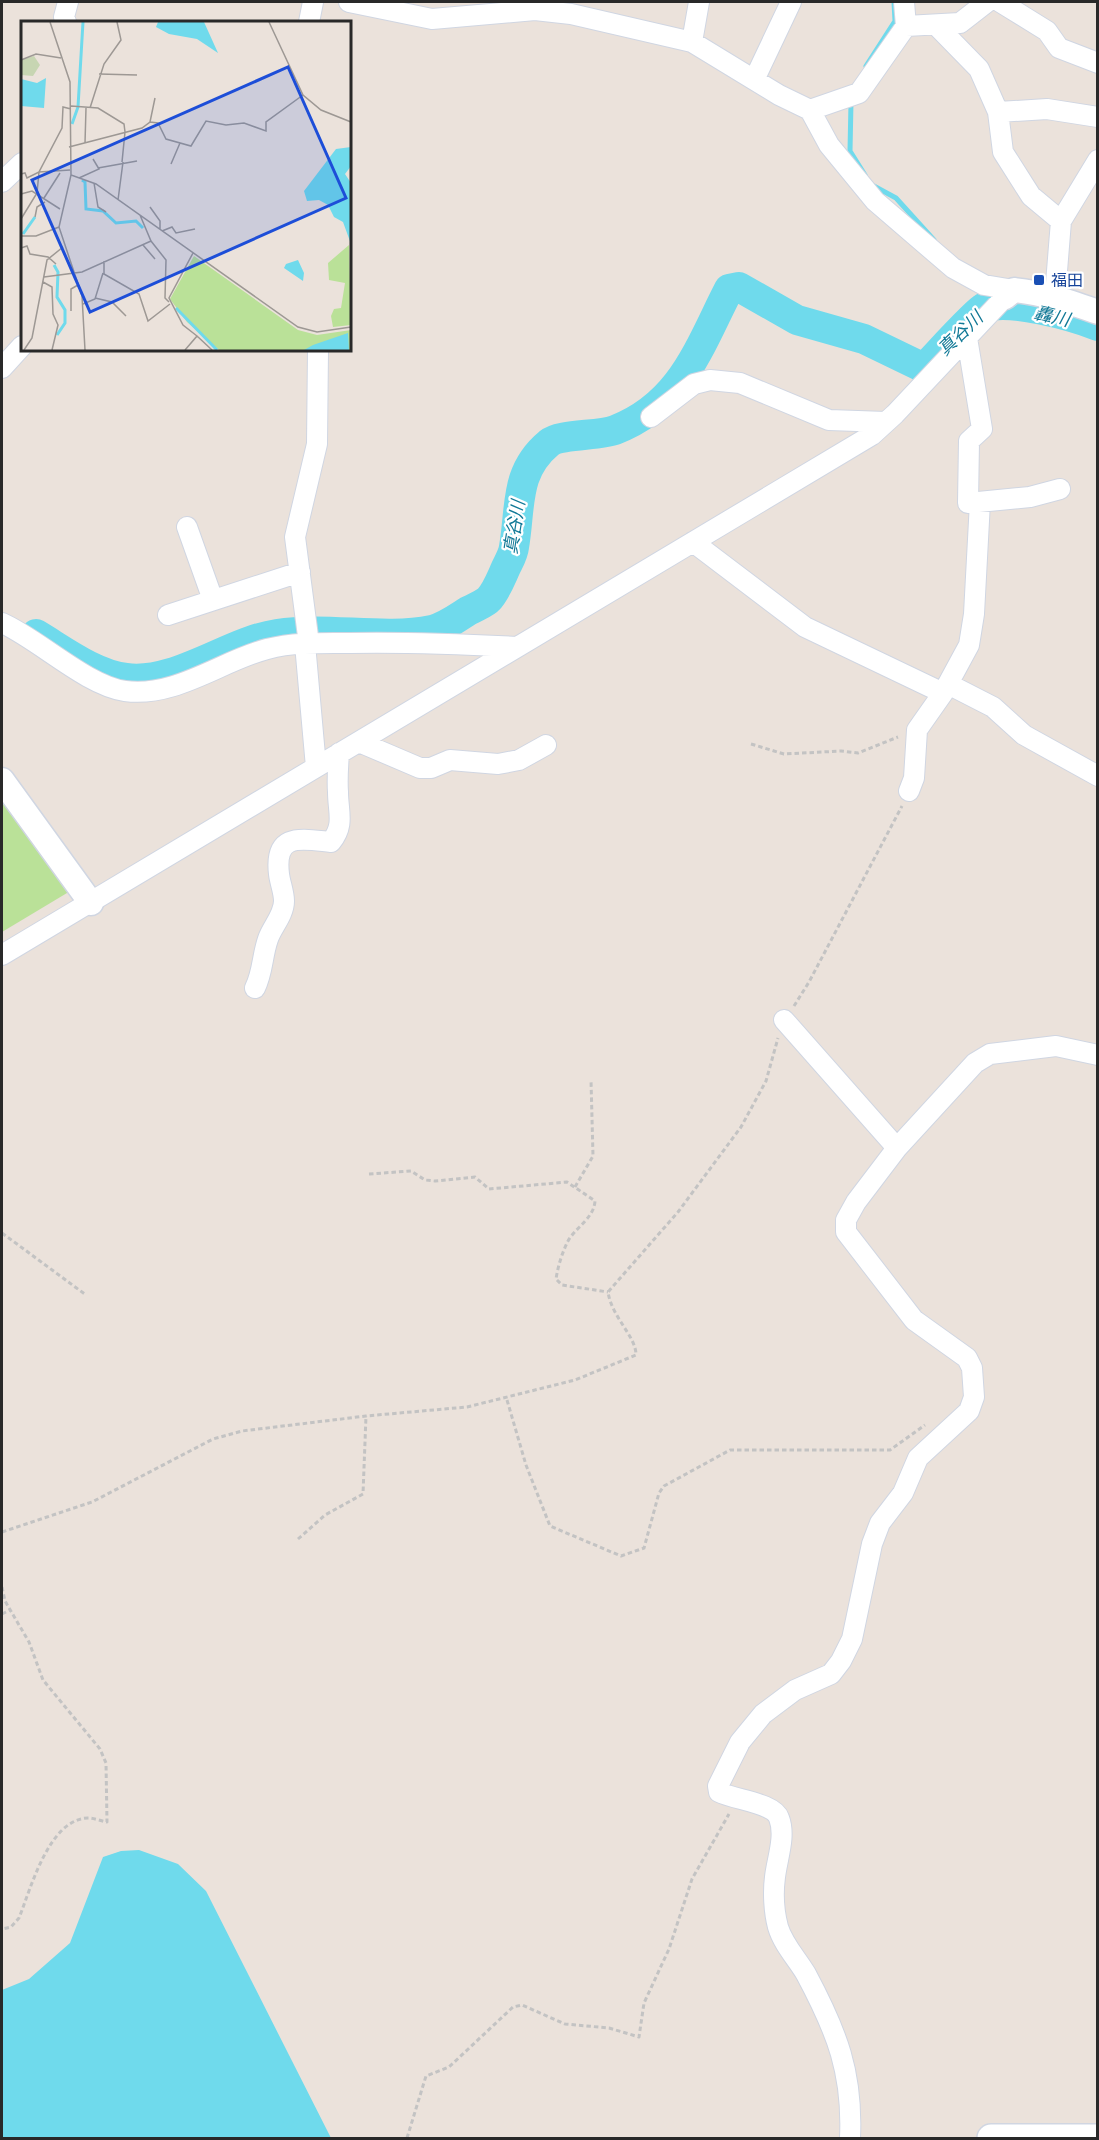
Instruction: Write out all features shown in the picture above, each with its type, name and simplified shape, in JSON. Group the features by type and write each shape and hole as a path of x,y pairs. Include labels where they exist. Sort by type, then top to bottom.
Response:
{"main road":[{"path":"991,2139 1098,2138"}],"street":[{"path":"66,21 68,2"},
{"path":"309,21 313,2"},
{"path":"349,2 432,19 535,6 692,42 755,78 779,95 810,110 829,145 875,201 953,268 984,285 1009,293 1055,296 1098,312"},
{"path":"692,42 699,2"},
{"path":"755,78 791,2"},
{"path":"810,110 859,93 906,26 904,2"},
{"path":"906,26 960,23 987,2"},
{"path":"1000,2 1047,31 1059,48 1098,63"},
{"path":"936,25 979,69 998,112 1003,152 1031,196 1061,221"},
{"path":"998,112 1047,109 1098,117"},
{"path":"1055,296 1061,221 1098,160"},
{"path":"2,182 21,164"},
{"path":"2,955 872,435 1009,293"},
{"path":"967,338 982,429 969,441 968,503 1030,497 1060,489"},
{"path":"2,368 21,347"},
{"path":"316,767 307,644 295,537 317,444 318,351"},
{"path":"651,417 694,384 710,380 740,382 829,420 886,422"},
{"path":"909,791 914,778 917,730 945,689 969,645 974,614 980,502"},
{"path":"187,527 213,600"},
{"path":"693,542 805,627 945,689 993,707 1024,735 1098,776"},
{"path":"168,615 300,572"},
{"path":"2,623 88,676 123,691 153,690 189,680 267,649 307,644 430,642 518,647"},
{"path":"359,742 420,768 431,768 450,760 498,764 519,760 546,745"},
{"path":"255,988 262,974 268,938 281,914 284,902 279,854 285,844 294,838 330,842 338,834 342,812 338,795 339,753"},
{"path":"2,780 91,903"},
{"path":"784,1020 897,1148"},
{"path":"850,2139 851,2102 846,2067 829,2022 778,1928 774,1880 781,1832 779,1818 773,1809 737,1800 719,1792 718,1786 740,1742 776,1702 795,1690 831,1674 841,1661 852,1639 872,1544 880,1523 903,1493 918,1458 935,1440 957,1424 969,1411 974,1398 972,1368 967,1358 914,1320 846,1232 846,1220 856,1202 897,1148 975,1063 990,1054 1056,1046 1098,1055"}],"path":[{"path":"751,744 784,754 841,751 858,753 917,730"},
{"path":"2,1532 120,1490 213,1439 242,1431 467,1407 507,1399 575,1380 636,1355 636,1346 610,1307 608,1292 678,1212 741,1127 766,1081 784,1020 814,973 909,791"},
{"path":"575,1188 593,1156 591,1080"},
{"path":"369,1174 411,1171 425,1180 435,1181 475,1177 489,1189 567,1182 596,1201 595,1209 569,1240 556,1279 562,1285 608,1292"},
{"path":"2,1233 86,1296"},
{"path":"507,1399 526,1465 550,1526 621,1556 644,1548 664,1486 730,1450 890,1450 934,1419"},
{"path":"298,1539 325,1515 363,1494 366,1416"},
{"path":"2,1587 10,1610 29,1642 43,1680 100,1749 106,1763 107,1822 89,1818 73,1822 50,1843 19,1918 11,1927 2,1929"},
{"path":"2,1614 10,1610"},
{"path":"407,2139 426,2076 449,2067 513,2007 530,2006 565,2024 609,2028 639,2037 644,2003 669,1949 692,1879 737,1800"}],"green space":[{"path":"2,790 70,882 67,893 2,932"}],"water":[{"path":"139,1850 178,1864 206,1891 331,2138 2,2138 2,1990 29,1979 70,1943 103,1857 121,1851"}],"waterway":[{"path":"866,66 895,21 894,2"},
{"path":"851,102 850,151 865,175"},
{"path":"872,185 896,198 934,240"},
{"name":"真谷川","path":"36,634 102,672 126,678 145,678 183,669 240,645 277,634 316,631 374,634 413,633 446,625 488,600 497,587 513,550 524,478 538,454 554,440 615,430 638,419 657,405 686,372 729,289 739,287 797,320 864,339 924,368 979,311 994,305 1057,313 1098,326"}],"place":[{"name":"福田","path":"1039,280"}],"water label":[{"name":"轟川","path":"1052,316"}]}
